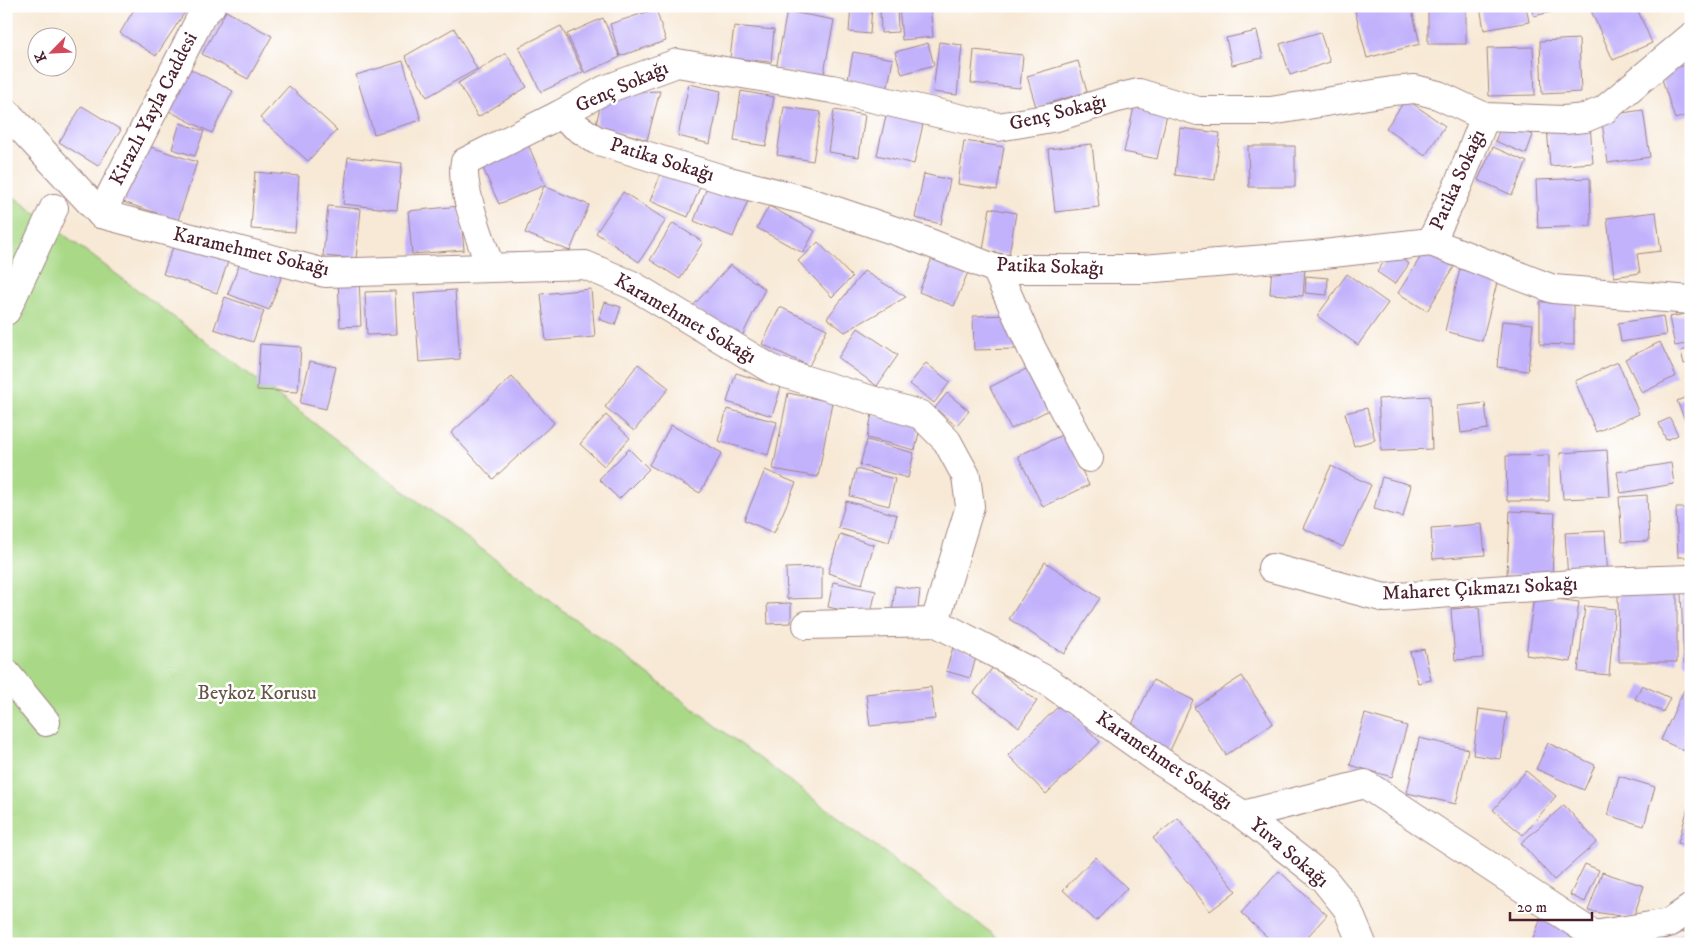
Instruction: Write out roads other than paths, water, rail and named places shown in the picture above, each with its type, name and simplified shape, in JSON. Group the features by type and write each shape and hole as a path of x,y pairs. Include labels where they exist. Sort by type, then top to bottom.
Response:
{"street":[{"name":"Kirazlı Yayla Caddesi","path":"101,214 202,15 211,6"},
{"name":"Genç Sokağı","path":"490,267 466,190 463,170 465,162 559,115 604,90 677,62 832,89 998,127 1057,116 1139,93 1198,111 1271,111 1415,89 1438,95 1485,117 1564,120 1585,118 1604,110 1691,36"},
{"path":"6,112 101,214"},
{"name":"Patika Sokağı","path":"559,115 596,140 729,181 804,200 922,240 996,269 1143,269 1315,255 1431,242 1459,183 1485,117"},
{"path":"6,311 54,208"},
{"name":"Karamehmet Sokağı","path":"101,214 324,273 585,265 632,285 773,370 921,415 947,441 966,476 970,506 936,622"},
{"path":"1431,242 1553,289 1691,300"},
{"path":"996,269 1032,349 1089,458"},
{"name":"Maharet Çıkmazı Sokağı","path":"1272,568 1385,598 1600,582 1691,579"},
{"name":"Karamehmet Sokağı","path":"807,625 936,622 1046,680 1160,760 1243,815 1365,784 1594,935 1669,923 1691,908"},
{"path":"6,673 46,722"},
{"name":"Yuva Sokağı","path":"1243,815 1323,878 1347,908 1362,944"}],"park label":[{"name":"Beykoz Korusu","path":"257,693"}]}
